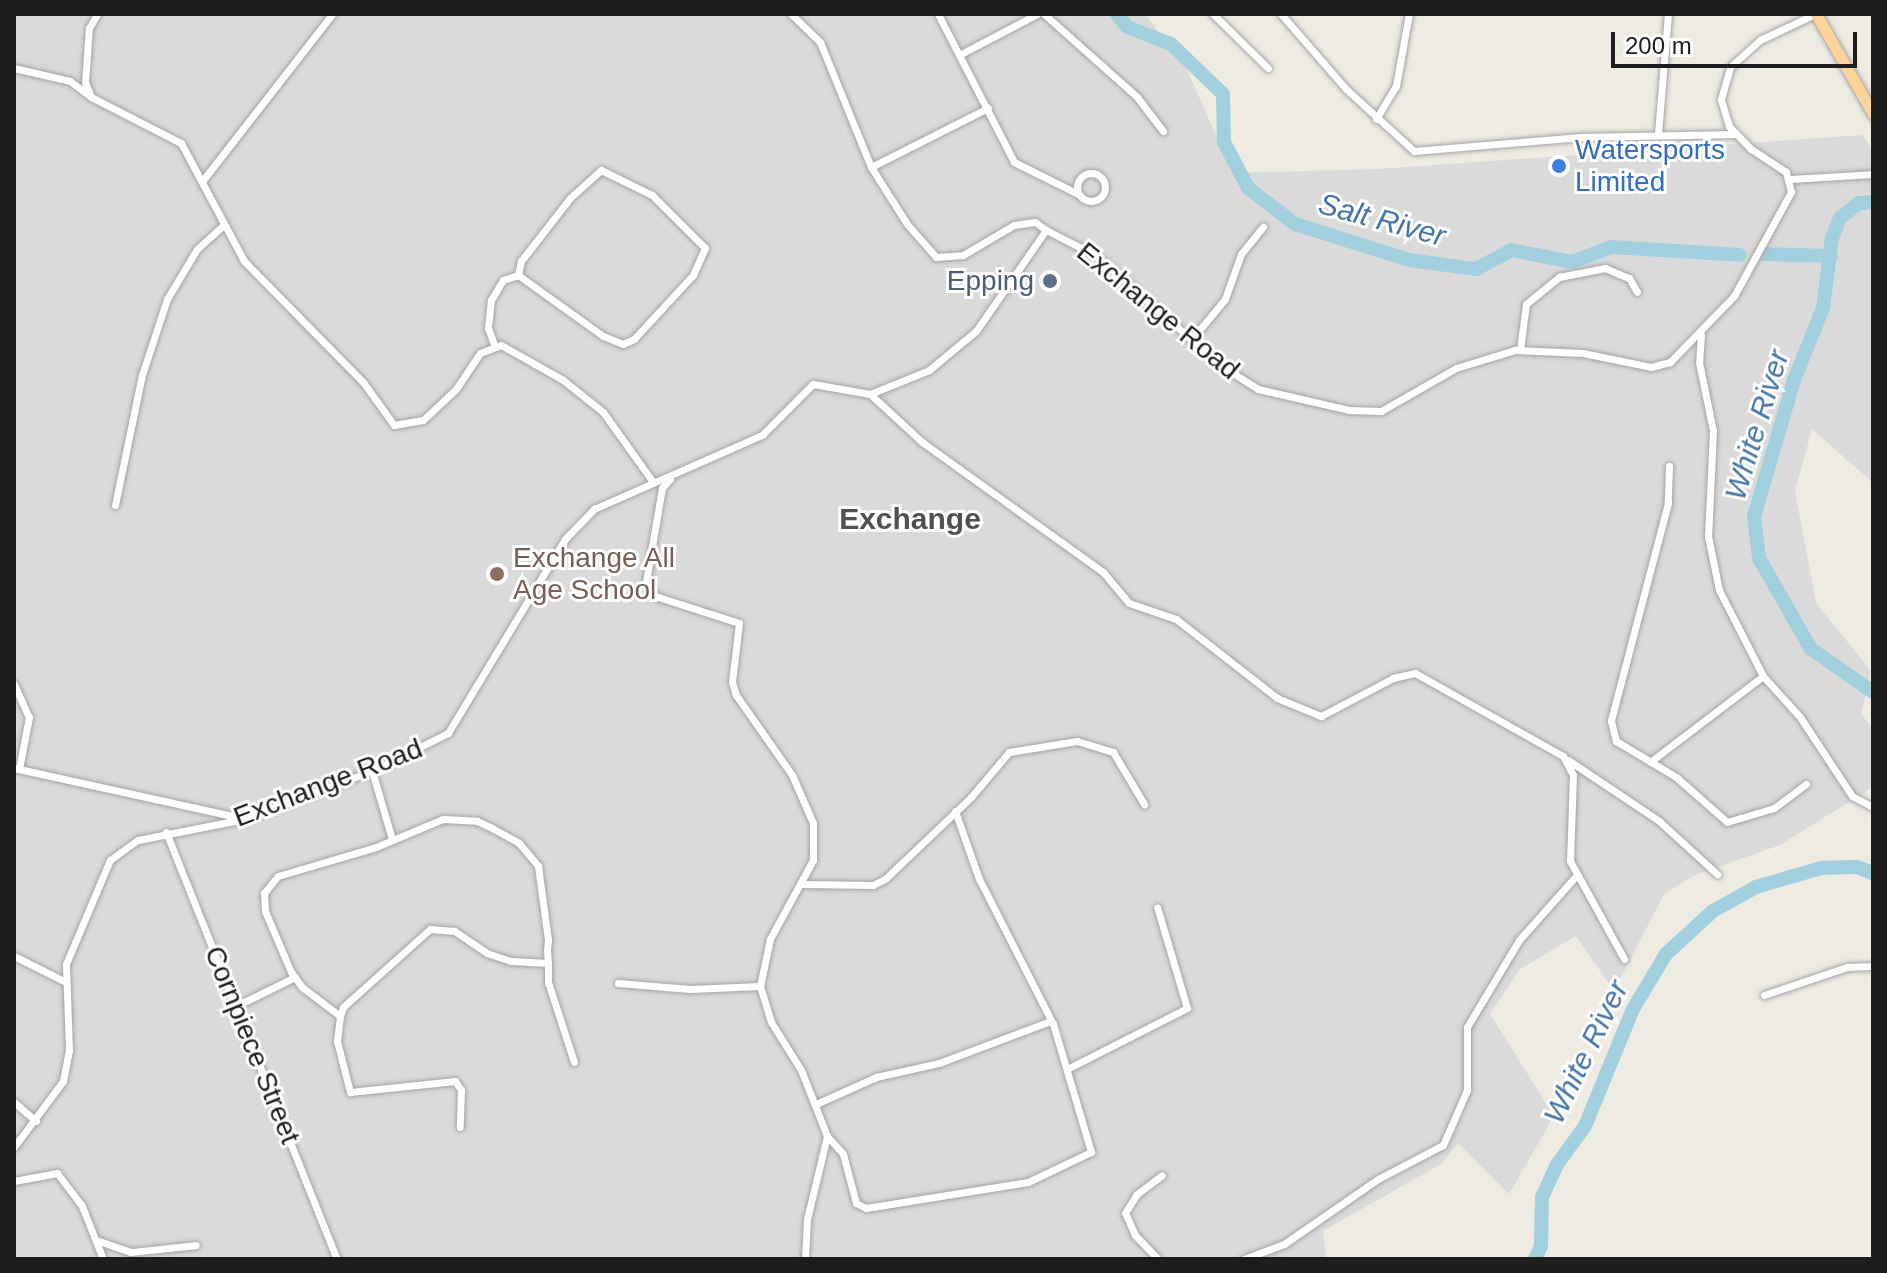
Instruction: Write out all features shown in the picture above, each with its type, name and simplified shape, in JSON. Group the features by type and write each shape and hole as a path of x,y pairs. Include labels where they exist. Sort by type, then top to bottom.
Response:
{"main road":[{"path":"1815,14 1873,114"}],"street":[{"path":"91,97 85,82 89,28 97,14"},
{"path":"203,180 332,14"},
{"path":"791,14 820,42 871,167 920,242 936,257 963,255 1014,225 1035,222 1046,230"},
{"path":"938,14 1014,162 1078,194 1095,200 1104,185 1094,174 1065,187"},
{"path":"959,55 1037,14"},
{"path":"1044,14 1137,97 1163,131"},
{"path":"1213,14 1268,68"},
{"path":"1281,14 1376,119 1409,149 1424,152 1658,133 1735,134"},
{"path":"1376,119 1396,86 1409,14"},
{"path":"1658,133 1668,14"},
{"path":"1815,14 1760,40 1733,63 1721,99 1735,134 1790,179 1873,174"},
{"path":"14,68 70,81 91,97 176,139 203,180 244,261 363,382 394,425 423,420 456,389 480,353 495,347 506,347 563,380 603,412 653,482"},
{"path":"871,167 988,108"},
{"path":"601,170 652,195 705,248 693,275 634,339 623,344 603,336 518,275 521,261 570,198 601,170"},
{"name":"Exchange Road","path":"14,1147 59,1090 68,1062 64,981 68,955 106,866 125,846 166,832 244,819 372,771 434,743 458,723 477,680 565,539 594,509 653,482 672,478 762,435 813,384 870,394 929,370 966,343 1046,230 1097,256 1191,340 1258,389 1367,413 1386,409 1475,360 1520,350 1660,366 1702,333 1746,279 1791,192 1790,179"},
{"path":"1078,182 1078,194"},
{"path":"115,505 142,375 167,299 197,249 224,225"},
{"path":"1191,340 1225,299 1241,254 1263,227"},
{"path":"1520,350 1526,304 1559,277 1605,268 1629,278 1637,292"},
{"path":"495,347 488,328 491,300 503,280 518,275"},
{"path":"1702,333 1699,362 1713,431 1710,554 1727,611 1763,676 1800,717 1852,796 1873,807"},
{"path":"870,394 922,442 1103,572 1129,603 1176,619 1277,698 1321,716 1393,678 1415,673 1566,759 1659,821 1717,874"},
{"path":"1669,466 1668,503 1611,721 1616,741 1650,762 1727,822 1774,808 1806,784"},
{"path":"672,478 662,488 646,582 655,596 739,623 732,682 739,704 792,775 812,817 815,852 803,884 772,933 760,986 771,1022 816,1104 827,1136 843,1154 860,1207 1028,1182 1091,1152 1050,1021 979,879 955,811"},
{"path":"1650,762 1763,676"},
{"path":"14,684 29,717 16,768 244,819"},
{"path":"803,884 873,885 900,866 1009,752 1064,742 1113,752 1144,804"},
{"path":"1566,759 1573,775 1568,838 1575,877 1624,959"},
{"path":"372,771 392,839"},
{"path":"340,1016 295,977 265,911 264,893 271,880 392,839 423,825 459,818 477,821 519,843 538,866 554,1009 574,1062"},
{"name":"Cornpiece Street","path":"166,832 337,1259"},
{"path":"1244,1259 1284,1244 1378,1179 1443,1145 1467,1090 1467,1027 1519,940 1575,877"},
{"path":"1067,1069 1187,1008 1157,907"},
{"path":"460,1127 461,1090 455,1081 356,1093 346,1089 337,1041 343,1007 430,929 454,931 487,953 511,961 548,963"},
{"path":"14,956 64,981"},
{"path":"1764,995 1847,967 1873,966"},
{"path":"236,1006 295,977"},
{"path":"618,983 690,989 760,986"},
{"path":"816,1104 876,1077 939,1063 1050,1021"},
{"path":"14,1102 36,1121"},
{"path":"805,1259 807,1219 827,1136"},
{"path":"14,1181 57,1173 99,1241 103,1259"},
{"path":"1158,1259 1135,1235 1125,1213 1137,1194 1162,1175"},
{"path":"99,1241 131,1252 196,1245"}],"shaded area":[{"path":"14,14 1145,14 1187,70 1233,173 1378,169 1862,135 1873,150 1873,483 1812,429 1795,491 1816,603 1871,671 1861,714 1873,728 1873,787 1780,845 1693,876 1664,894 1614,991 1576,936 1520,969 1490,1014 1554,1116 1509,1194 1458,1143 1441,1164 1323,1231 1326,1259 14,1259"}],"waterway":[{"name":"Salt River","path":"1117,14 1127,27 1171,44 1223,94 1224,142 1248,188 1295,224 1409,260 1476,269 1511,250 1572,262 1611,247 1740,255"},
{"name":"White River","path":"1873,202 1859,203 1840,218 1832,238 1823,308 1794,380 1754,517 1759,558 1811,649 1873,692"},
{"name":"Salt River","path":"1764,254 1831,256"},
{"name":"White River","path":"1535,1259 1541,1246 1542,1197 1558,1163 1585,1126 1633,1009 1666,954 1713,911 1756,887 1821,868 1857,867 1873,873"}],"place":[{"name":"Watersports Limited","path":"1559,166"},
{"name":"Epping","path":"1050,281"},
{"name":"Exchange All Age School","path":"497,574"}],"district":[{"name":"Exchange","path":"910,519"}]}
